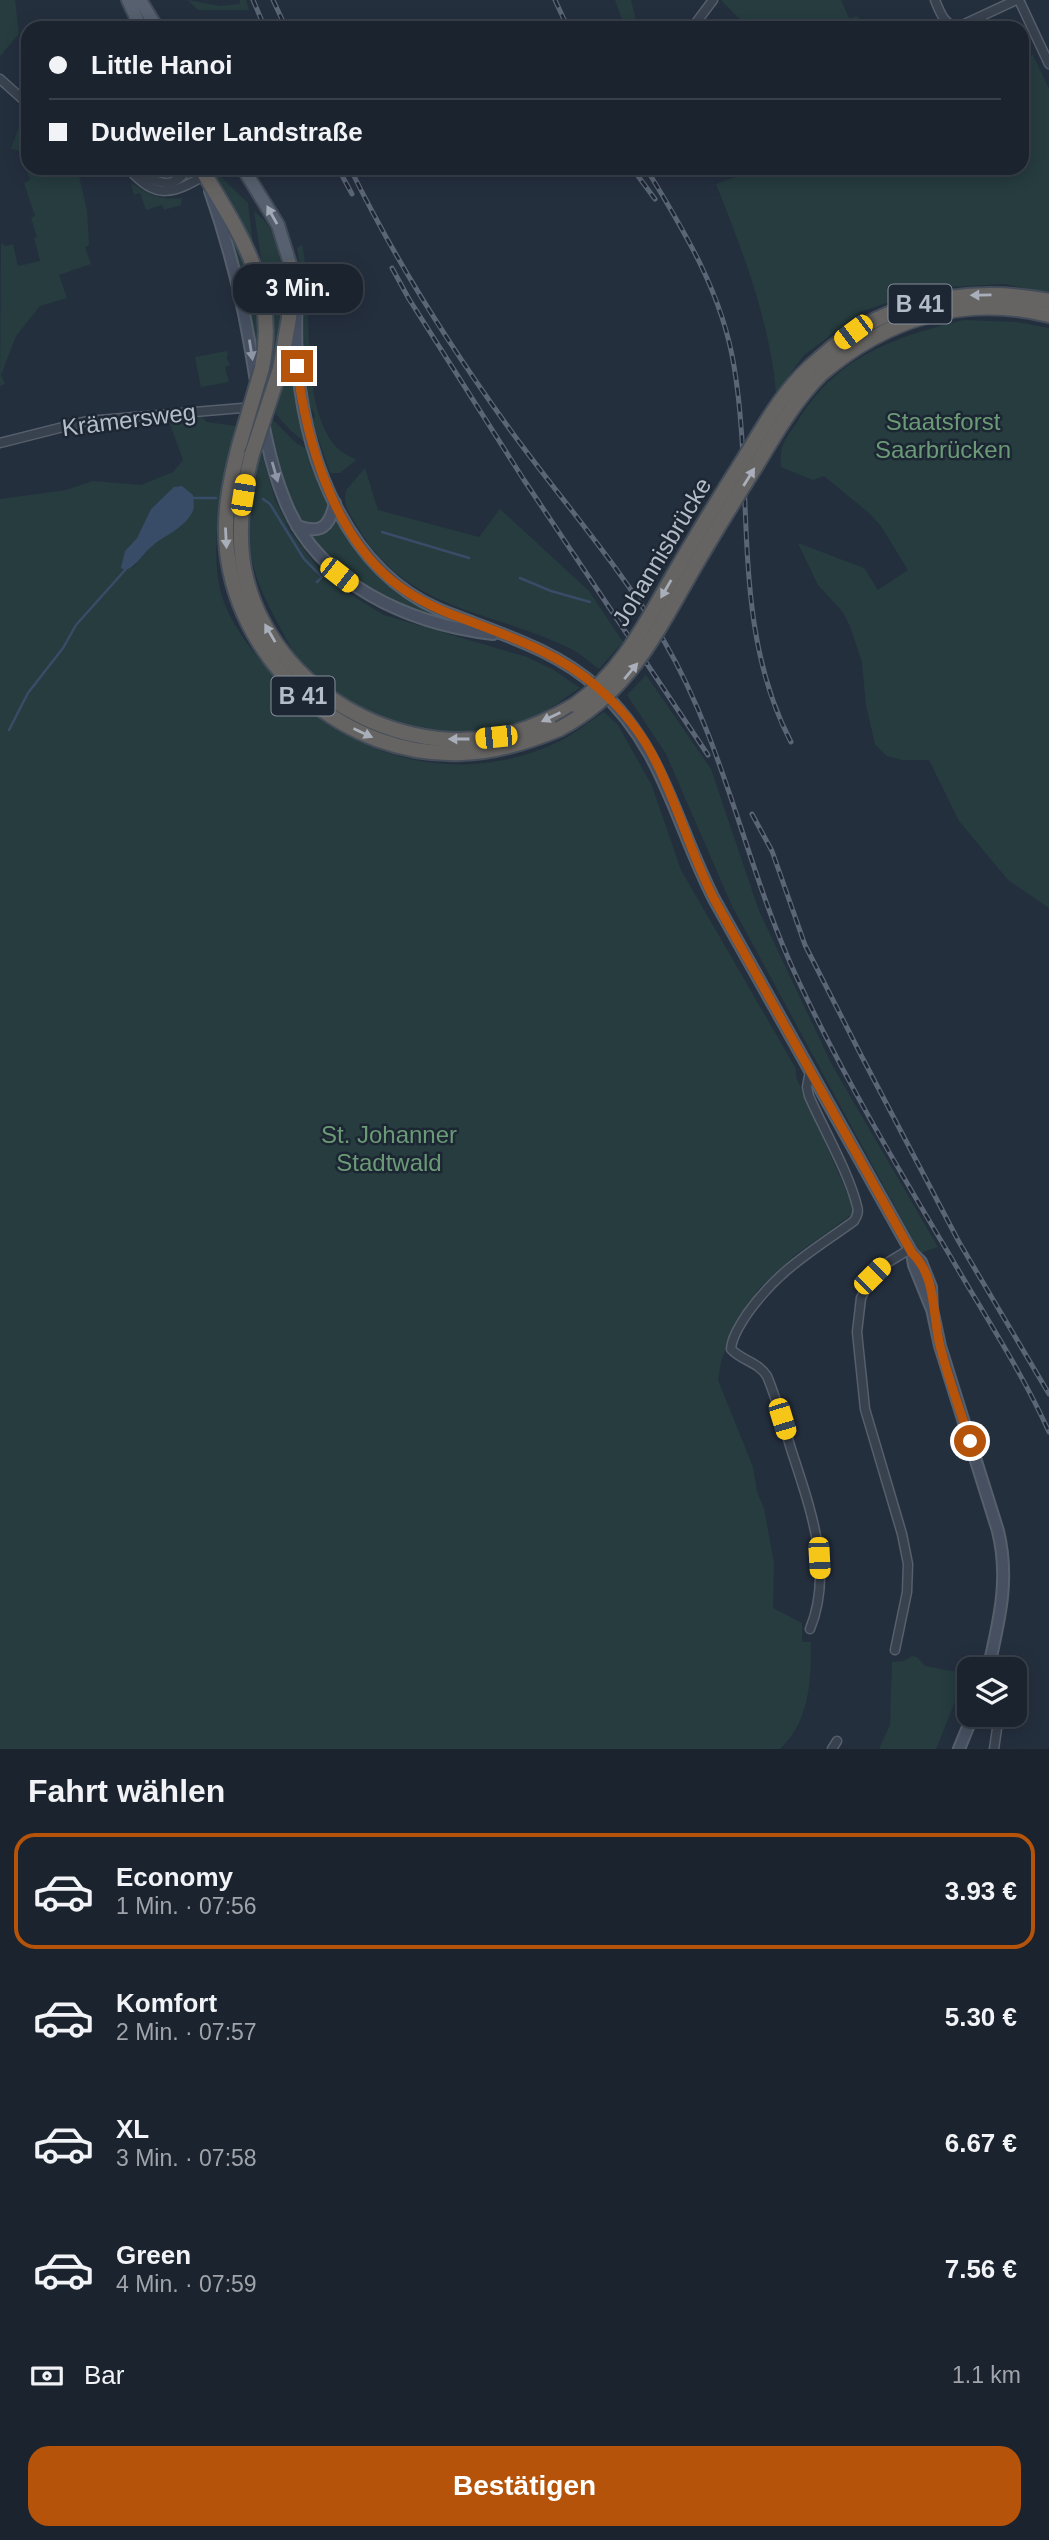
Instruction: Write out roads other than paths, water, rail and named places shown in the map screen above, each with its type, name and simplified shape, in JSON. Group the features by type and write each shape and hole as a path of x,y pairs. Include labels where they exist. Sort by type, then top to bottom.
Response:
{"highway":[{"name":"B 41","path":"211,175 248,249 259,278 267,326 262,368 245,450"},
{"name":"B 41","path":"245,450 280,369 289,318 290,267"},
{"name":"B 41","path":"815,371 853,332 877,318 906,307 975,295 1008,295 1049,301"},
{"name":"B 41","path":"815,371 862,343 910,320 939,312 1005,307 1049,315"},
{"name":"Johannisbrücke","path":"245,450 241,514 244,570 250,592 270,635 297,671 314,687 348,709 381,725 435,739 496,737 547,720 581,700 614,671 631,650 690,547 783,398 815,371"},
{"name":"Johannisbrücke","path":"245,450 228,492 227,553 243,612 263,650 303,695 320,709 357,731 378,740 420,751 460,754 485,751 527,742 574,721 606,697 642,658 701,554 815,371"}],"main road":[{"path":"128,0 138,21"},
{"path":"139,0 152,21"},
{"path":"209,175 235,269 273,465 285,503 297,526 310,545 339,575 373,598 439,622 501,635"},
{"path":"247,175 278,225 290,267 295,288 297,366 303,408 317,461 335,503 363,549 391,580 418,599 551,655 578,672 598,687 634,726 656,762 709,890 911,1251 932,1309 940,1346 1004,1556 1002,1601 991,1657"},
{"path":"297,526 310,530 321,529 329,521 335,503"},
{"path":"959,1749 968,1727"}],"street":[{"path":"697,21 713,0"},
{"path":"935,0 946,21"},
{"path":"970,21 1018,0 1028,21"},
{"path":"1029,23 1049,64"},
{"path":"0,79 21,98"},
{"path":"134,175 144,184 162,191 180,189 201,175"},
{"path":"141,175 159,183 167,183 178,180 183,175"},
{"name":"Krämersweg","path":"0,443 86,421 260,406"},
{"path":"810,1071 808,1096 858,1207 858,1215 854,1221 799,1257 768,1286 742,1321 731,1349 758,1364 767,1376 810,1508 816,1534 820,1577 816,1615 810,1629"},
{"path":"895,1650 907,1592 908,1564 902,1534 865,1409 857,1332 861,1298 872,1276 882,1266 911,1251"},
{"path":"994,1749 997,1727"}],"water":[{"path":"182,486 193,495 194,503 190,516 132,566 125,570 121,568 125,551 137,538 151,509 174,487"}],"waterway":[{"path":"192,498 216,498"},
{"path":"263,499 270,504 304,559 322,577 317,582"},
{"path":"382,532 469,558"},
{"path":"9,730 28,693 63,648 76,625 126,569"},
{"path":"520,578 551,591 590,602"}],"railway":[{"path":"253,0 262,21"},
{"path":"273,0 283,21"},
{"path":"555,0 565,21"},
{"path":"342,175 352,194"},
{"path":"354,175 426,305 469,371 611,562 664,641 704,723 764,896 815,1015 851,1085 1014,1364 1049,1432"},
{"path":"637,175 655,199"},
{"path":"650,175 700,263 721,313 728,339 740,413 748,557 759,652 772,698 791,742"},
{"path":"392,268 524,480 708,755"},
{"path":"752,814 772,851 805,945 862,1057 959,1242 1049,1394"}],"park label":[{"name":"Staatsforst Saarbrücken","path":"943,436"},
{"name":"St. Johanner Stadtwald","path":"389,1149"}]}
